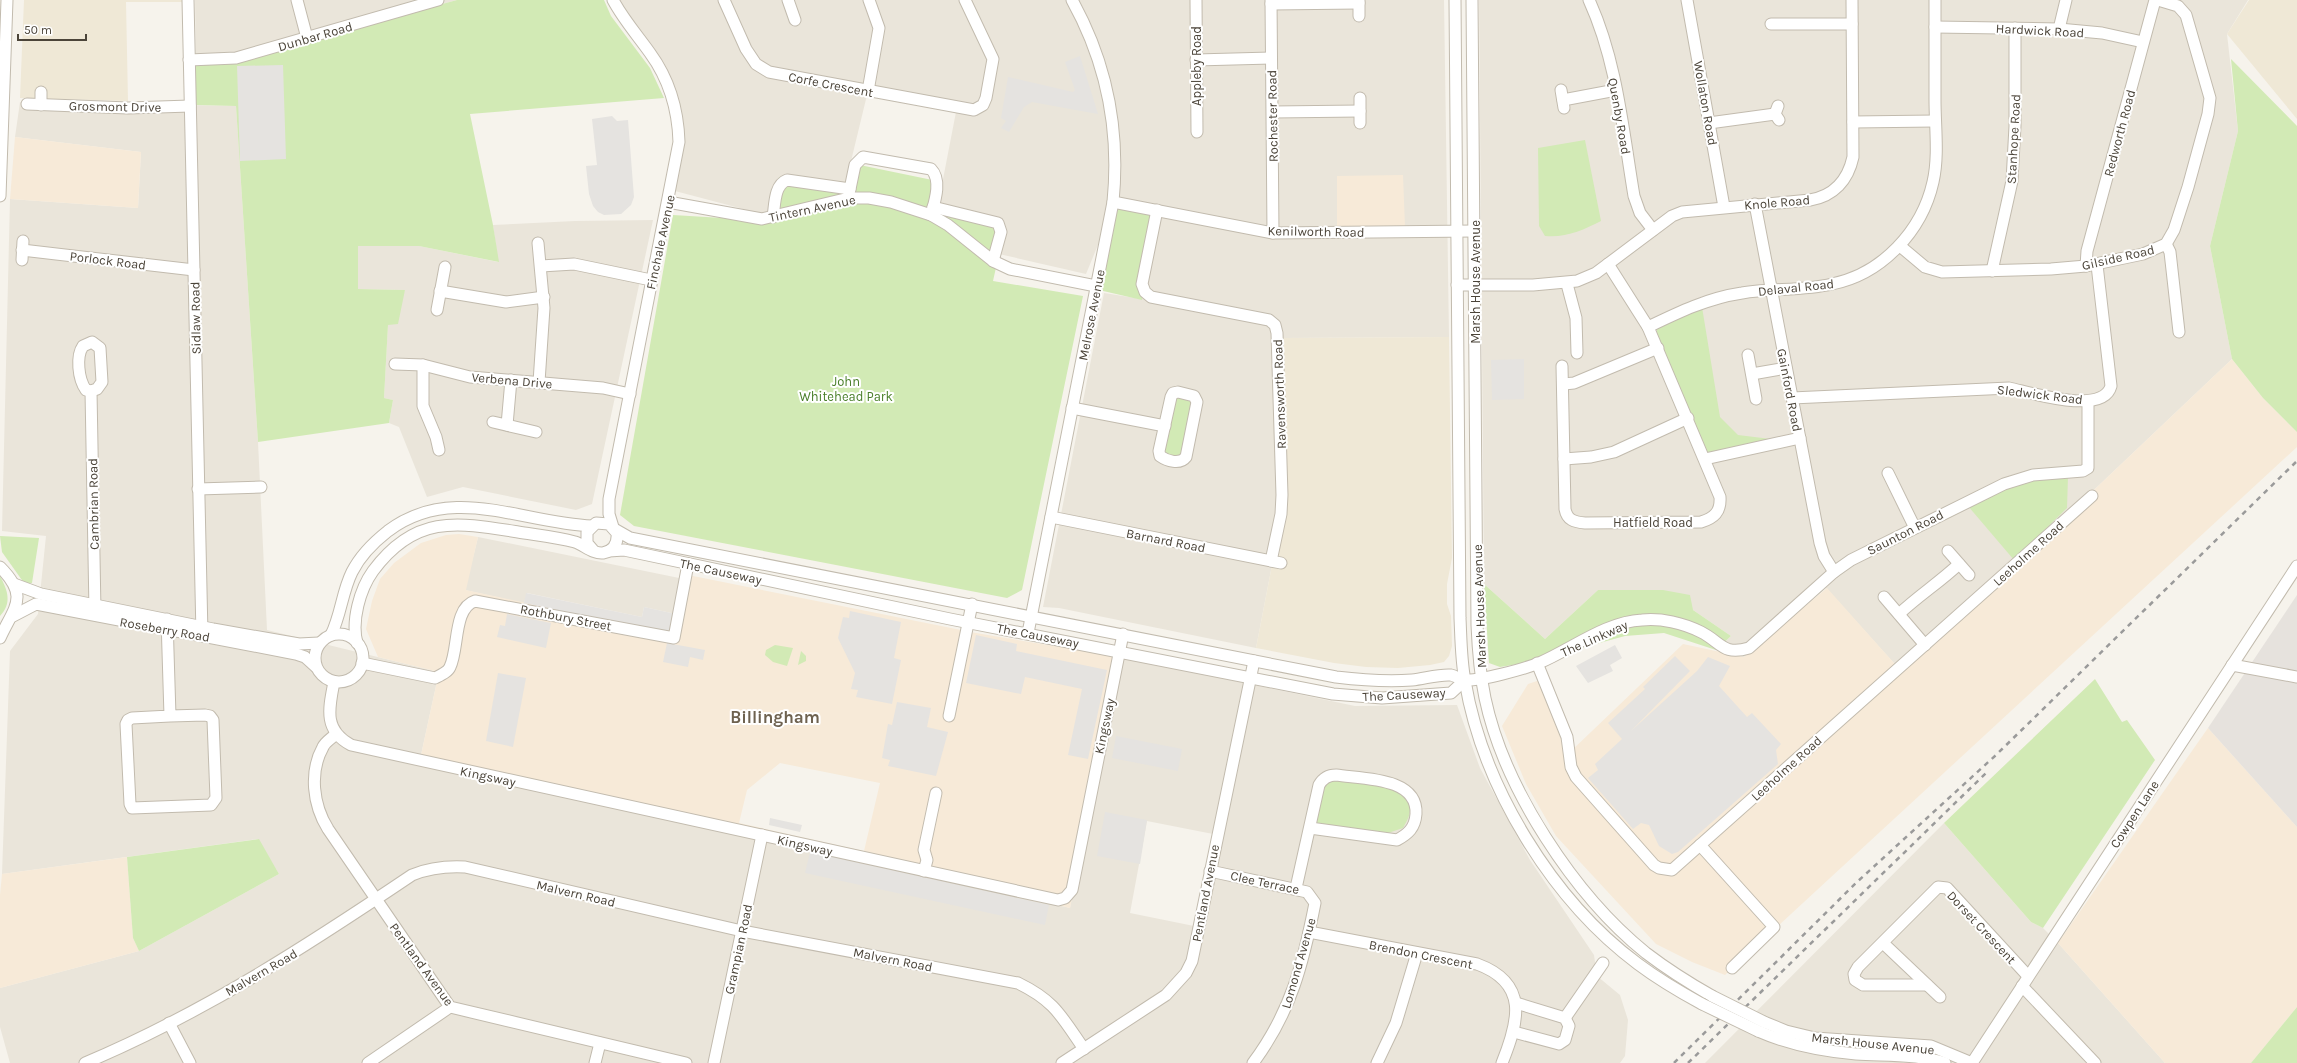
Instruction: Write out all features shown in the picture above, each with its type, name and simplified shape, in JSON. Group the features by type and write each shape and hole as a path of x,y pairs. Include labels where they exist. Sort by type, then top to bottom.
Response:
{"street":[{"path":"0,196 2,73 6,0"},
{"name":"Sidlaw Road","path":"188,0 201,631"},
{"path":"297,0 307,38"},
{"name":"Dunbar Road","path":"189,60 236,58 438,0"},
{"name":"Finchale Avenue","path":"613,0 662,70 674,100 679,142 609,499 609,514 614,529"},
{"name":"Corfe Crescent","path":"724,0 746,50 756,64 769,72 968,110 979,108 986,98 993,59 964,0"},
{"path":"788,0 796,20"},
{"path":"868,91 879,28 869,0"},
{"name":"Melrose Avenue","path":"1028,633 1113,202 1116,156 1109,95 1091,39 1072,0"},
{"name":"Appleby Road","path":"1196,0 1197,132"},
{"name":"Marsh House Avenue","path":"1455,0 1460,618 1465,680 1470,704 1490,769 1526,838 1540,861 1562,889 1593,923 1637,963 1662,981 1702,1004 1761,1027 1786,1030 1815,1038 1931,1046 1972,1063"},
{"name":"Marsh House Avenue","path":"1472,0 1478,625 1485,698 1502,753 1540,829 1574,878 1612,920 1646,953 1680,977 1781,1041 1812,1049 1926,1057 1945,1063"},
{"name":"Quenby Road","path":"1589,0 1602,32 1616,90 1634,196 1640,213 1653,230"},
{"name":"Wollaton Road","path":"1687,0 1724,206"},
{"name":"Knole Road","path":"1457,285 1567,284 1596,273 1653,230 1682,212 1724,206 1815,200 1829,194 1837,188 1848,174 1851,165 1853,122 1852,0"},
{"name":"Delaval Road","path":"1648,327 1701,302 1736,294 1771,289 1831,285 1845,281 1870,269 1900,246 1916,224 1929,196 1935,168 1935,0"},
{"path":"2060,29 2066,0"},
{"name":"Redworth Road","path":"2086,266 2087,251 2155,0"},
{"name":"Gilside Road","path":"1900,246 1925,267 1934,271 1992,271 2097,265 2143,254 2166,244 2174,230 2188,187 2210,98 2186,14 2178,6 2158,0"},
{"path":"1271,2 1359,2 1359,16"},
{"name":"Rochester Road","path":"1271,2 1273,233"},
{"path":"1771,24 1852,24"},
{"name":"Hardwick Road","path":"1935,27 2060,29 2102,33 2143,42"},
{"name":"Stanhope Road","path":"1992,271 2012,181 2015,126 2015,28"},
{"path":"1196,60 1271,58"},
{"path":"1563,99 1616,90"},
{"path":"41,92 41,105"},
{"path":"1360,98 1360,122"},
{"name":"Grosmont Drive","path":"27,104 128,108 190,106"},
{"path":"1273,112 1360,111"},
{"path":"1709,123 1777,113"},
{"path":"1853,122 1935,121"},
{"name":"Tintern Avenue","path":"849,194 855,165 863,157 931,169 935,173 937,181 932,211"},
{"path":"773,218 778,187 782,182 788,180 849,194"},
{"name":"Tintern Avenue","path":"668,202 750,218 773,218 849,194 891,202 932,211 994,261 1010,269 1096,286"},
{"name":"Kenilworth Road","path":"1113,202 1273,233 1474,231"},
{"name":"Gainford Road","path":"1755,204 1820,543 1824,556 1834,572"},
{"name":"Ravensworth Road","path":"1157,210 1142,284 1145,292 1151,297 1269,320 1275,325 1277,333 1282,495 1276,562"},
{"path":"932,211 998,223 1000,232 994,261"},
{"path":"538,242 544,297 539,382"},
{"path":"2166,244 2170,252 2180,332"},
{"name":"Porlock Road","path":"22,250 194,270"},
{"path":"541,266 574,264 652,280"},
{"name":"Hatfield Road","path":"1562,366 1564,384 1565,514 1575,522 1592,523 1701,522 1709,520 1715,515 1720,506 1720,497 1688,418 1648,327 1608,264"},
{"name":"Sledwick Road","path":"1792,398 2009,388 2054,398 2088,400 2105,396 2110,392 2111,386 2097,265"},
{"path":"437,310 445,267"},
{"path":"1567,284 1576,318 1577,353"},
{"path":"440,291 506,302 544,297"},
{"path":"1564,384 1574,383 1658,348"},
{"path":"1748,355 1756,398"},
{"name":"Verbena Drive","path":"395,364 423,365 470,377 603,388 630,394"},
{"path":"423,365 423,406 436,437 439,450"},
{"path":"1752,374 1786,368"},
{"path":"506,425 511,380"},
{"name":"Cambrian Road","path":"91,391 95,616"},
{"path":"1178,392 1197,398 1186,457 1183,461 1178,462 1164,459 1160,456 1165,426 1173,393 1178,392"},
{"name":"Saunton Road","path":"1749,648 1834,572 1851,560 2004,484 2033,475 2083,471 2088,468 2088,400"},
{"path":"1072,408 1165,426"},
{"path":"1564,459 1591,457 1614,452 1688,418"},
{"path":"493,422 536,432"},
{"path":"1704,459 1800,438"},
{"path":"1887,471 1915,528"},
{"path":"198,489 261,487"},
{"name":"Leeholme Road","path":"1537,663 1567,737 1571,767 1576,776 1654,865 1659,868 1672,870 2092,496"},
{"name":"Finchale Avenue","path":"594,524 609,499"},
{"name":"The Causeway","path":"331,635 337,623 345,589 352,571 366,551 394,526 417,514 443,507 473,507 572,525 604,522 630,538 972,604 1336,677 1364,680 1411,680 1452,675 1465,680 1482,678"},
{"name":"Barnard Road","path":"1051,517 1276,562"},
{"name":"The Causeway","path":"357,643 354,634 355,621 364,588 371,574 392,549 419,532 436,526 468,524 576,542 602,553 624,550 968,623 1028,633 1333,694 1382,698 1451,693 1465,680"},
{"path":"593,550 586,538 587,532 594,524"},
{"path":"609,551 616,544 614,529"},
{"path":"1948,551 1969,575"},
{"name":"Rothbury Street","path":"362,664 435,678 443,674 450,667 462,613 467,604 475,601 674,638 688,564"},
{"path":"1898,614 1925,590 1942,581 1959,564"},
{"name":"Cowpen Lane","path":"1972,1063 2297,566"},
{"path":"0,567 14,584 17,593 0,638"},
{"name":"Roseberry Road","path":"14,584 42,594 167,618 201,631 296,654 305,657 316,667"},
{"path":"1884,597 1925,645"},
{"name":"Roseberry Road","path":"6,623 36,604 166,630 201,631 299,644 319,643"},
{"path":"949,716 972,604"},
{"path":"167,618 166,630 170,716"},
{"name":"The Linkway","path":"1482,678 1537,663 1609,628 1626,622 1642,620 1658,620 1680,624 1701,632 1725,649 1738,651 1749,648"},
{"name":"Kingsway","path":"336,734 345,742 358,747 1053,899 1065,898 1072,890 1123,634"},
{"path":"331,635 346,635 357,643 362,653 362,664 358,672 348,680 334,682 322,676 316,667 314,658 319,643 331,635"},
{"name":"Pentland Avenue","path":"1062,1063 1166,995 1186,973 1192,961 1254,661"},
{"path":"2232,665 2297,677"},
{"path":"334,682 330,706 330,719 336,734"},
{"path":"205,715 210,716 213,720 216,798 214,803 211,805 132,808 130,804 126,724 128,720 132,718 170,716 205,715"},
{"name":"Pentland Avenue","path":"336,734 323,745 320,753 314,782 318,810 328,829 450,1007 686,1063"},
{"path":"1296,888 1320,785 1322,780 1330,775 1398,785 1409,792 1416,806 1416,818 1412,829 1408,834 1397,840 1310,828"},
{"path":"924,871 927,860 924,850 936,793"},
{"name":"Grampian Road","path":"714,1063 762,835"},
{"path":"1700,845 1774,927 1732,968"},
{"name":"Malvern Road","path":"85,1063 169,1023 305,947 412,875 422,871 445,867 465,867 742,930 1018,983 1039,993 1053,1004 1084,1049"},
{"name":"Clee Terrace","path":"1210,870 1296,888 1307,892 1315,903"},
{"path":"1562,889 1574,878"},
{"name":"Dorset Crescent","path":"1927,985 1858,984 1854,980 1854,974 1938,887 1947,888 2028,976"},
{"name":"Lomond Avenue","path":"1253,1063 1270,1040 1283,1017 1293,992 1315,903"},
{"name":"Brendon Crescent","path":"1309,932 1477,964 1499,974 1507,984 1516,1003 1517,1019 1514,1032 1502,1063"},
{"path":"1883,943 1940,997"},
{"path":"1377,1063 1396,1023 1417,953"},
{"path":"1564,1018 1604,964"},
{"path":"2022,986 2095,1063"},
{"path":"1514,1032 1559,1044 1565,1040 1569,1026 1564,1018 1516,1003"},
{"path":"368,1063 450,1007"},
{"path":"169,1023 190,1063"},
{"path":"595,1063 600,1043"}],"shaded area":[{"path":"24,0 182,0 182,2 126,2 128,101 20,98"},
{"path":"195,0 457,0 237,60 196,64"},
{"path":"613,0 1444,0 1449,337 1284,338 1285,508 1277,548 1278,554 1272,565 1256,648 1059,608 1043,607 1104,293 1142,299 1114,206 1086,274 999,254 938,205 956,112 867,95 845,186 773,217 675,191 684,132 669,75"},
{"path":"1479,0 2248,0 2227,34 2238,131 2210,246 2232,359 1902,672 1826,588 1744,657 1716,650 1731,636 1693,610 1598,590 1545,639 1484,584"},
{"path":"2249,0 2297,0 2297,119 2227,34"},
{"path":"1080,56 1098,114 1032,102 1024,107 1009,132 1001,128 1006,121 1001,118 1008,77 1073,92 1075,90 1065,62"},
{"path":"283,65 286,159 240,161 237,66"},
{"path":"20,102 236,106 258,442 267,630 439,672 421,755 1070,908 1120,657 1355,706 1457,705 1480,768 1530,860 1594,955 1597,976 1620,995 1628,1020 1625,1056 1620,1063 10,1063 0,1027 0,988 139,951 279,874 258,839 2,874 10,651 38,614 46,536 2,531 10,199 138,208 141,152 15,137","holes":["1147,821 1213,834 1194,926 1130,913"]},
{"path":"612,116 617,121 628,120 634,197 631,205 621,214 604,215 598,212 593,206 589,194 586,166 597,165 592,119"},
{"path":"15,137 141,152 138,208 10,199"},
{"path":"1403,175 1405,227 1337,227 1337,176"},
{"path":"653,220 592,504 576,510 463,487 427,497 399,427 389,423 393,400 384,398 388,324 405,290 358,289 358,246 419,246 498,262 493,225 575,221"},
{"path":"1449,337 1452,558 1447,584 1447,604 1451,616 1452,646 1449,656 1444,662 1430,665 1398,668 1366,667 1334,663 1256,648 1272,565 1278,554 1277,548 1285,508 1284,338"},
{"path":"1524,359 1524,399 1492,400 1491,360"},
{"path":"2232,359 2263,398 2297,432 2297,447 1725,975 1692,962 1656,944 1556,836 1526,784 1502,726 1528,684 1540,680 1569,753 1683,644 1744,657 1827,588 1902,672"},
{"path":"459,534 478,537 466,590 672,634 688,575 976,633 1120,657 1070,908 421,755 439,672 378,657 366,629 372,601 380,579 394,563 421,543 446,535","holes":["780,763 880,783 864,851 739,823 747,790"]},
{"path":"478,537 684,579 676,614 644,607 642,617 527,593 524,603 465,590"},
{"path":"526,593 642,617 644,607 676,614 672,634 524,603"},
{"path":"2297,595 2297,827 2208,728"},
{"path":"850,611 901,622 894,658 901,660 892,704 856,697 858,690 851,689 855,673 838,638 843,617 849,618"},
{"path":"507,614 551,623 546,648 497,637 500,625 505,626"},
{"path":"976,635 1017,644 1016,651 1107,670 1088,759 1068,755 1082,689 1025,677 1021,694 966,683"},
{"path":"667,643 705,650 703,660 690,657 688,667 663,662"},
{"path":"1615,645 1622,658 1610,665 1613,671 1588,683 1576,666"},
{"path":"1675,656 1690,671 1631,731 1697,671 1708,657 1730,666 1719,686 1747,717 1752,713 1781,744 1776,750 1778,764 1678,852 1672,854 1659,846 1649,825 1641,823 1633,829 1588,778 1598,770 1595,764 1622,739 1608,723 1645,689 1643,687"},
{"path":"498,673 526,678 513,747 486,741"},
{"path":"897,702 931,708 927,727 948,732 936,776 888,766 890,760 882,758 888,724 892,725"},
{"path":"2208,728 2297,827 2297,1007 2251,1063 2165,1063 2058,943"},
{"path":"1116,736 1182,749 1178,771 1112,758"},
{"path":"1105,812 1147,820 1140,864 1097,856"},
{"path":"770,818 802,825 800,832 769,825"},
{"path":"1944,823 2031,922 2043,928 2058,943 2165,1063 1705,1063"},
{"path":"810,852 1049,905 1045,925 805,873"},
{"path":"127,857 133,938 139,951 0,988 0,895 2,874"}],"green space":[{"path":"457,0 604,0 611,16 650,68 664,98 470,114 493,225 499,262 419,246 358,246 358,289 405,290 398,324 388,325 384,398 393,400 389,423 258,442 236,106 195,105 196,64 237,60"},
{"path":"2231,59 2297,126 2297,432 2263,398 2232,359 2210,246 2238,131"},
{"path":"1585,140 1601,221 1567,235 1545,236 1539,226 1538,148"},
{"name":"John Whitehead Park","path":"850,163 942,182 938,205 1002,222 999,254 993,281 1083,296 1022,590 1007,598 634,526 620,515 673,215 771,221 773,217 779,177 845,186"},
{"path":"1114,206 1153,212 1142,300 1099,290"},
{"path":"1702,307 1720,417 1738,435 1779,440 1708,453 1705,451 1657,335 1657,328"},
{"path":"1173,393 1197,399 1183,461 1159,454"},
{"path":"2068,477 2067,508 2014,560 1968,506 2004,487 2039,479"},
{"path":"0,536 39,538 32,583 24,583 2,552"},
{"path":"0,576 8,597 4,611 0,616"},
{"path":"1484,584 1545,639 1598,590 1663,590 1690,595 1693,610 1731,636 1716,650 1664,633 1625,636 1530,662 1500,667 1489,663"},
{"path":"775,645 793,648 787,666 773,662 765,655 766,650"},
{"path":"801,651 806,656 806,661 798,665"},
{"path":"2095,679 2122,722 2127,720 2155,760 2043,928 2031,922 1944,823"},
{"path":"1339,777 1399,787 1407,798 1410,807 1407,822 1403,828 1385,834 1312,823 1316,801 1321,789 1331,780"},
{"path":"259,839 279,874 139,951 133,938 127,857"},
{"path":"2297,1007 2297,1063 2251,1063"}],"railway":[{"path":"1674,1063 1857,882 1996,755 2297,461"},
{"path":"1688,1063 1986,773"}],"district":[{"name":"Billingham","path":"775,717"}]}
